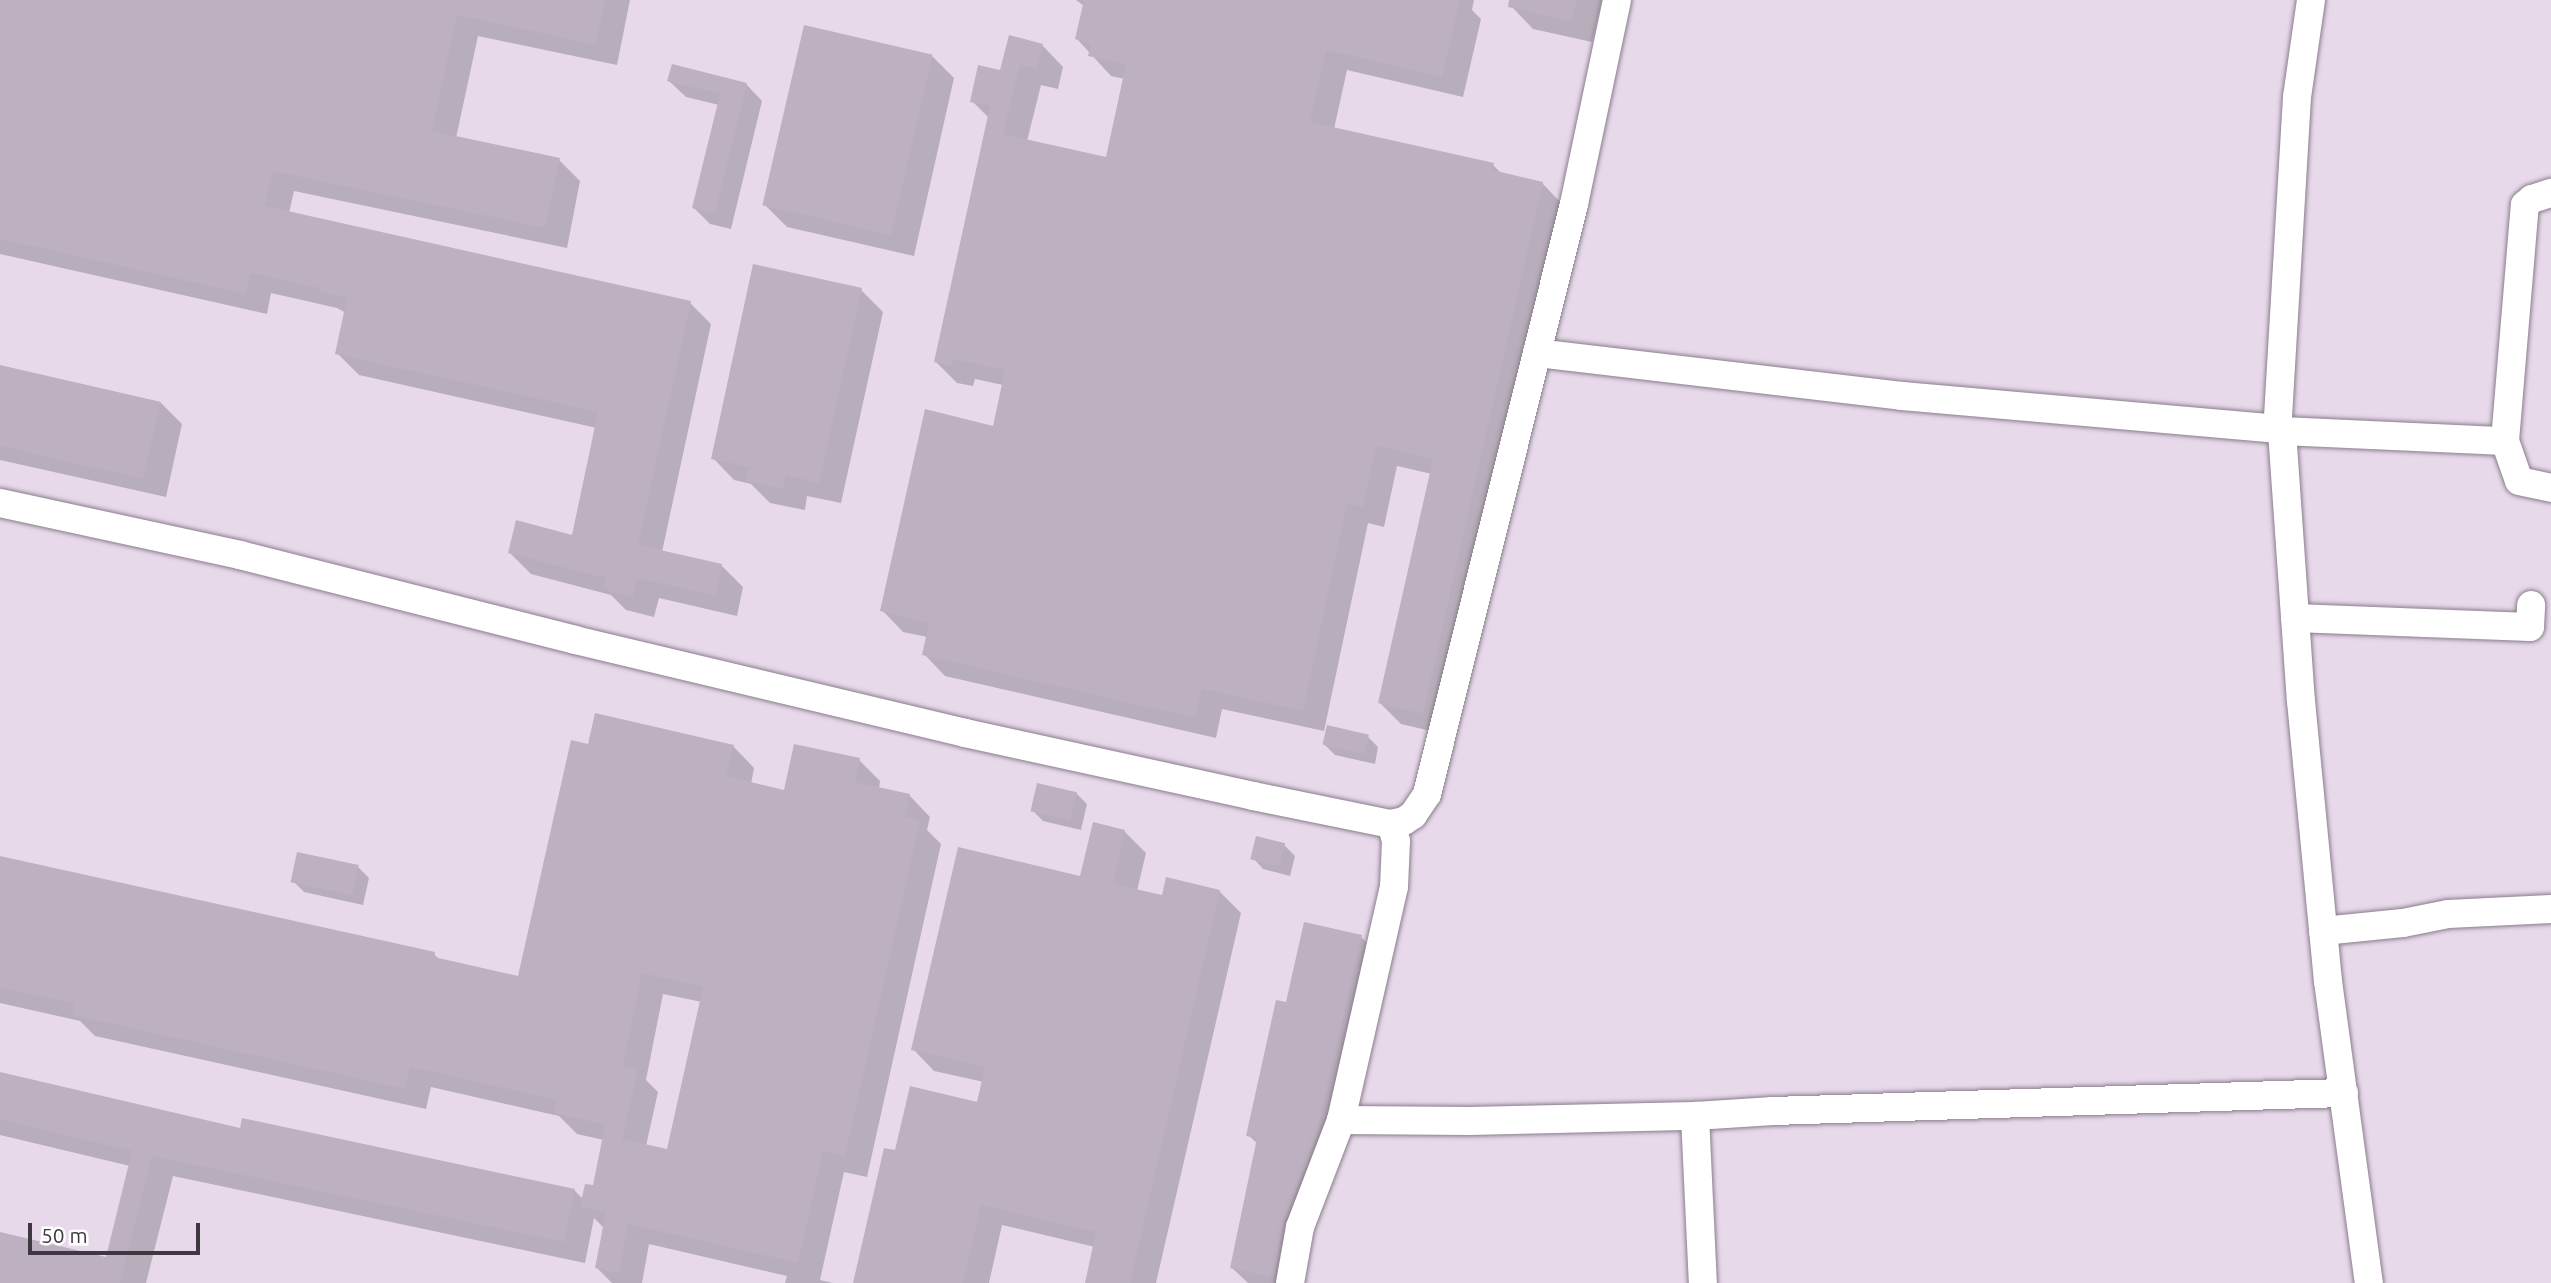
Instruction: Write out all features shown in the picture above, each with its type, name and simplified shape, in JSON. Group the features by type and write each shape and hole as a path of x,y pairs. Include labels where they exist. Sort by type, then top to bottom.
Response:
{"street":[{"path":"0,503 240,555 575,640 952,730 1391,824 1413,815 1427,794 1574,204 1618,0"},
{"path":"2311,0 2297,97 2280,430 2323,930 2370,1283"},
{"path":"2551,193 2532,199 2525,205 2505,441 2519,481 2551,488"},
{"path":"1537,353 1902,396 2280,430 2505,441"},
{"path":"2295,618 2530,626 2531,605"},
{"path":"1290,1283 1300,1227 1341,1120 1394,887 1396,841 1391,824"},
{"path":"2323,930 2403,923 2448,914 2551,909"},
{"path":"1341,1120 1469,1121 1695,1116 1773,1111 2343,1093"},
{"path":"1695,1116 1703,1283"}],"building":[{"path":"0,0 605,0 596,45 457,15 432,131 560,158 545,228 272,171 265,206 691,301 638,545 722,564 716,596 637,578 633,597 603,589 606,578 508,553 516,520 572,535 598,412 335,354 347,298 318,291 319,288 250,273 246,294 0,239"},
{"path":"1084,0 1460,0 1442,77 1326,50 1310,122 1494,163 1492,170 1543,182 1423,714 1378,703 1433,459 1376,446 1363,507 1347,503 1303,711 1202,689 1195,718 922,655 929,623 880,611 925,409 993,426 1005,370 954,359 952,366 934,362 990,106 970,102 978,65 1000,70 1009,35 1043,44 1037,69 1020,65 1003,134 1106,157 1126,64 1088,56 1091,44 1075,39"},
{"path":"1509,0 1577,0 1571,22 1508,7"},
{"path":"804,25 933,55 891,235 762,205"},
{"path":"672,64 747,83 715,214 692,208 720,94 667,81"},
{"path":"753,264 862,288 819,483 786,475 783,489 746,481 749,467 711,459"},
{"path":"0,365 161,402 143,479 0,446"},
{"path":"595,713 734,745 726,776 784,790 794,744 860,758 855,782 910,794 905,817 920,821 845,1156 823,1151 798,1263 628,1224 619,1273 595,1268 606,1212 580,1206 585,1184 593,1185 605,1125 554,1113 557,1100 410,1067 405,1089 72,1015 74,1004 0,987 0,856 435,952 434,957 518,976 571,740 588,744","holes":["642,973 703,987 667,1149 622,1139 638,1069 623,1066"]},
{"path":"1327,725 1369,735 1364,754 1323,744"},
{"path":"1037,783 1077,792 1070,820 1030,811"},
{"path":"1093,822 1125,830 1113,884 1162,895 1166,877 1220,890 1130,1283 1085,1283 1096,1232 981,1205 963,1283 853,1283 884,1148 895,1150 910,1086 977,1102 985,1067 911,1050 958,847 1080,876"},
{"path":"1256,836 1285,843 1279,867 1250,859"},
{"path":"297,852 359,865 352,895 291,882"},
{"path":"1304,922 1362,935 1315,1141 1284,1221 1274,1278 1230,1268 1257,1138 1246,1136 1276,1000 1286,1002"},
{"path":"0,1072 240,1128 242,1118 575,1189 564,1242 152,1156 120,1283 0,1283 0,1232 106,1257 132,1151 0,1119"}]}
